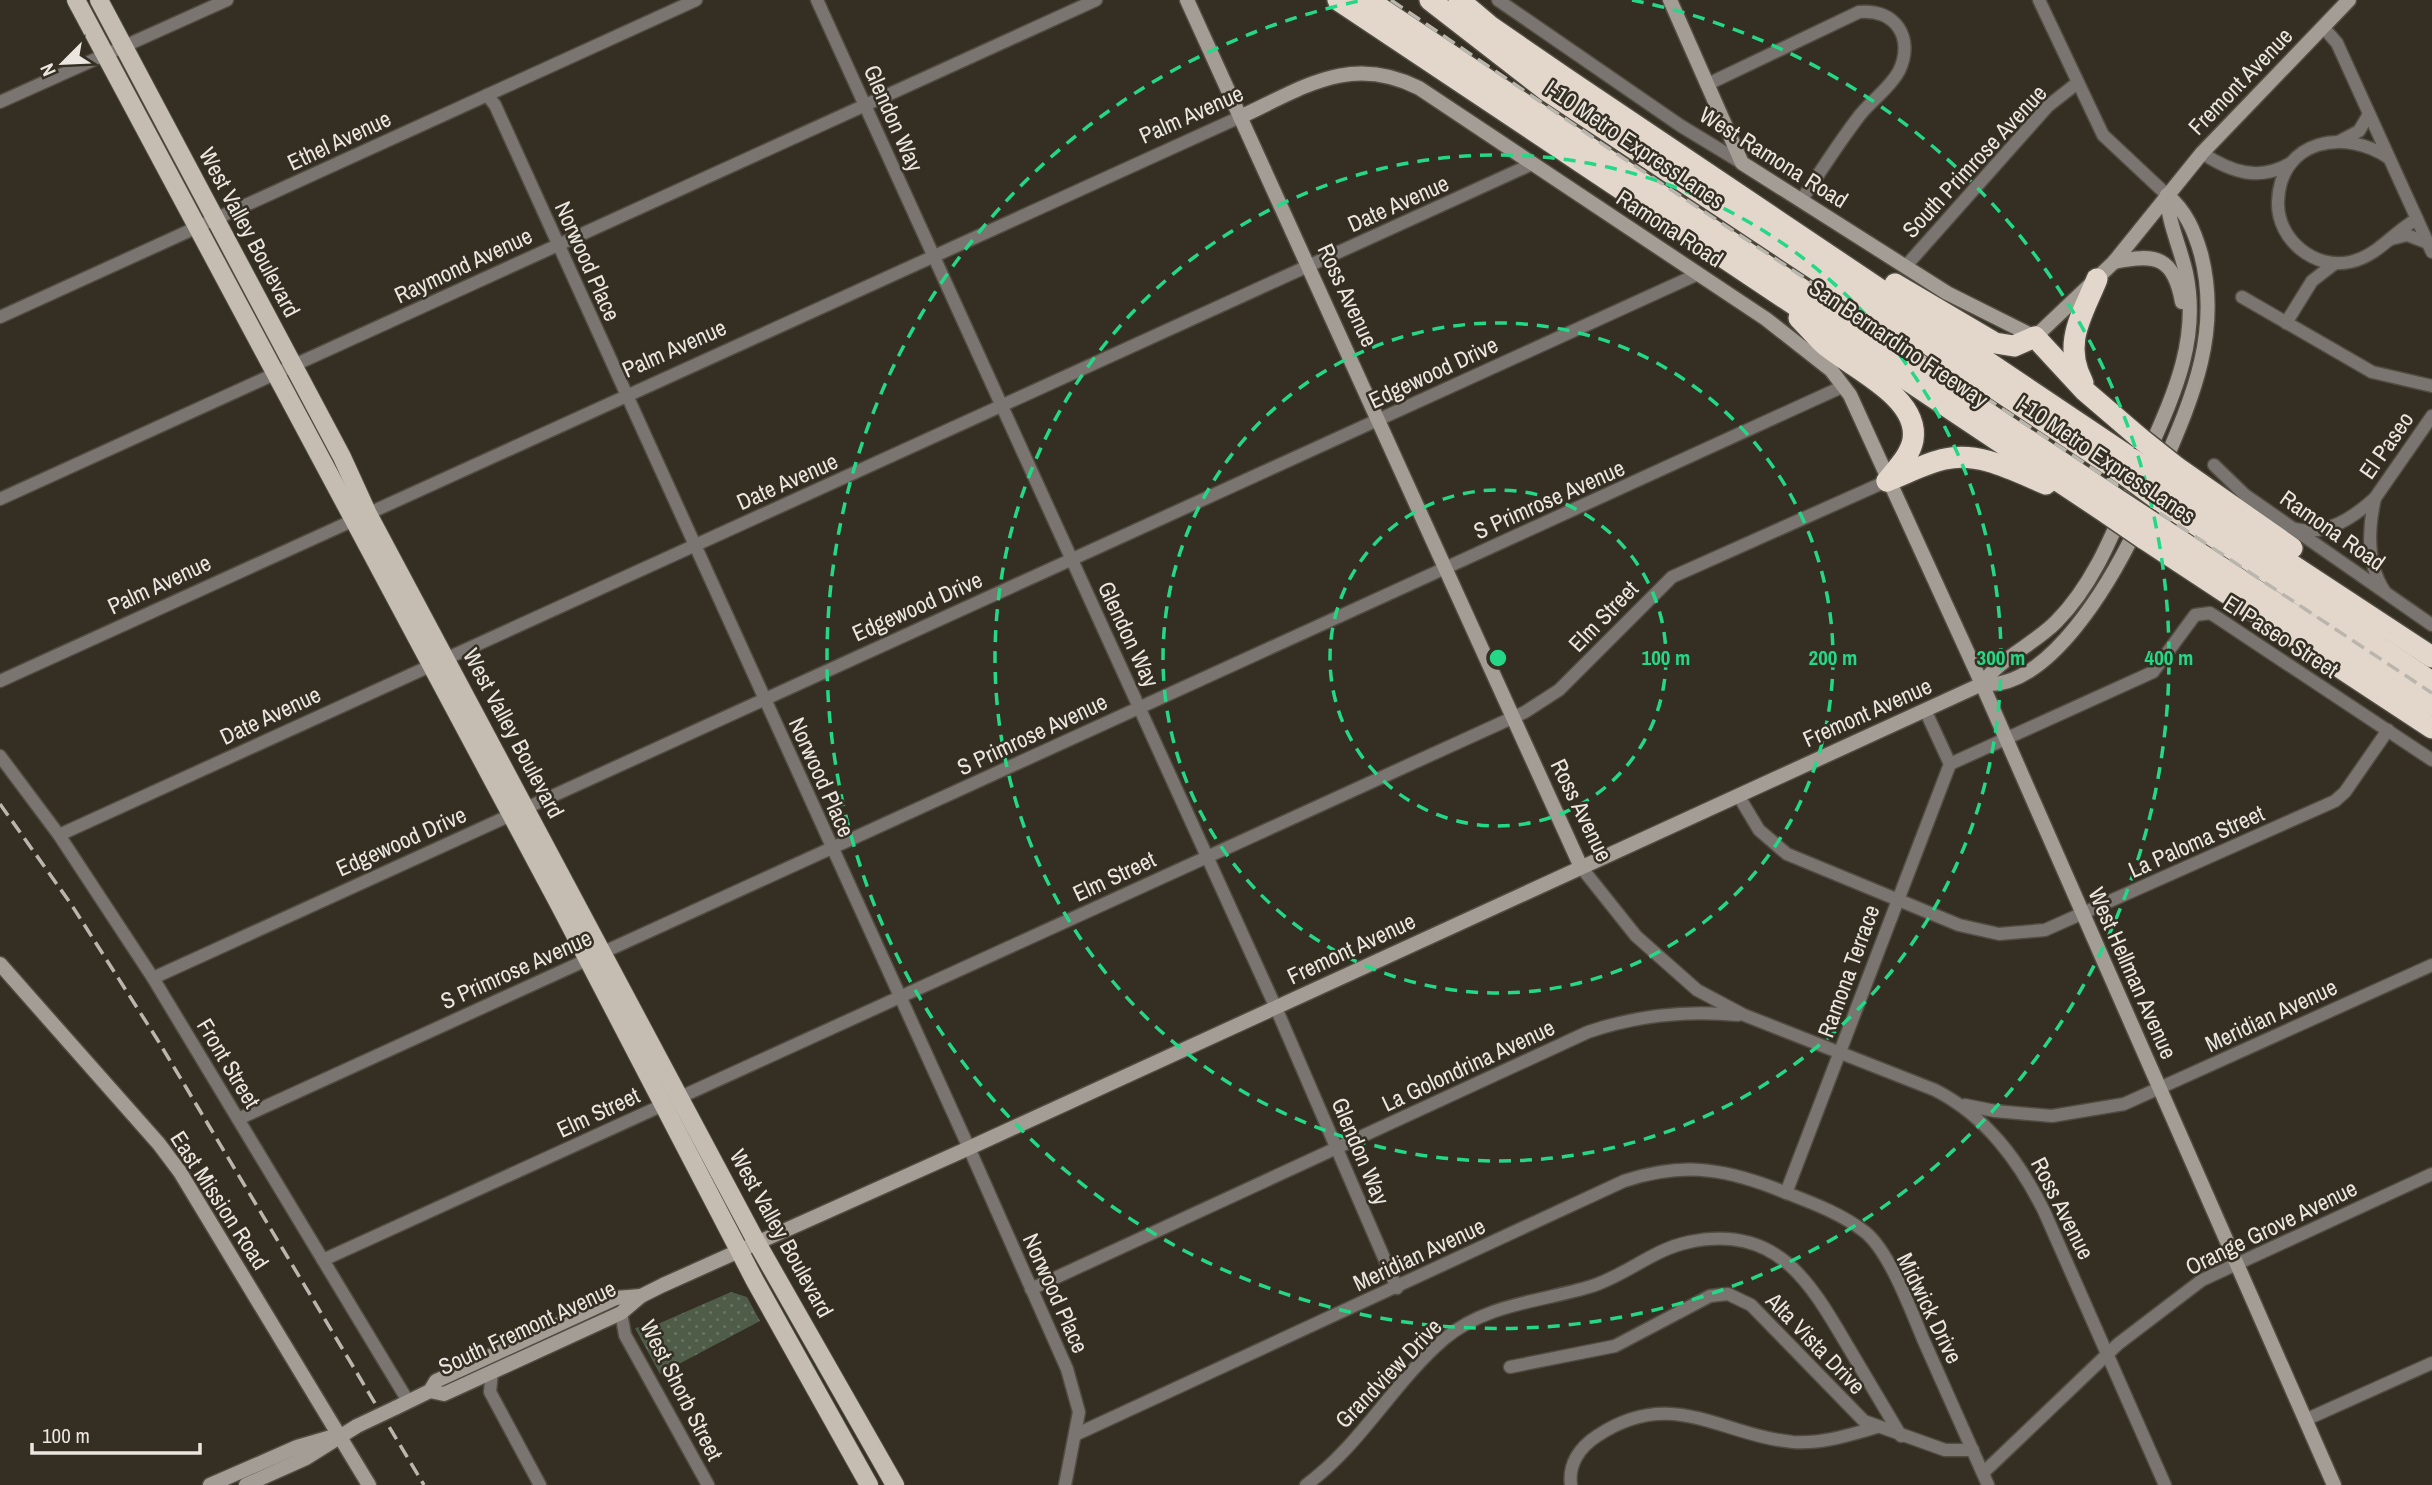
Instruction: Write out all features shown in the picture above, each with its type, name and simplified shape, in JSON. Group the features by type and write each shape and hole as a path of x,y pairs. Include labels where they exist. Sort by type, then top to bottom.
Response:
{"highway":[{"name":"San Bernardino Freeway","path":"1338,0 1772,289 2106,505"},
{"name":"I-10 Metro ExpressLanes","path":"1368,0 2106,505 2294,614 2432,705"},
{"name":"I-10 Metro ExpressLanes","path":"1430,0 1546,90 1994,390 2129,467"},
{"name":"San Bernardino Freeway","path":"1459,0 1491,27 1944,333 2129,467 2167,483 2432,657"},
{"path":"1703,170 1995,343 2014,346 2035,337 2091,396 2141,439 2167,483"},
{"path":"2091,396 2077,372 2073,339 2077,319 2097,279"},
{"path":"1772,289 1825,345 1878,382 1908,413 1913,427 1912,444 1887,481"},
{"path":"1944,333 1994,390"},
{"path":"1887,481 1946,458 1973,458 1996,463 2106,505"},
{"name":"I-10 Metro ExpressLanes","path":"2167,483 2432,682"},
{"path":"2146,529 2237,599 2432,728"},
{"path":"2237,599 2294,614"}],"main road":[{"name":"West Valley Boulevard","path":"76,0 275,374 446,657 586,960 739,1251 869,1485"},
{"name":"West Valley Boulevard","path":"99,0 293,366 429,666 604,952 757,1243 895,1485"},
{"name":"Ross Avenue","path":"1187,0 1581,867"},
{"path":"1670,0 1742,163"},
{"name":"Fremont Avenue","path":"739,1251 1982,684 1993,669 2025,650 2057,622 2091,576 2175,392 2189,336 2188,285 2170,227 2166,195 2202,153 2349,0"},
{"name":"Palm Avenue","path":"1240,117 1324,79 1349,72 1372,71"},
{"name":"Ramona Road","path":"1372,71 1397,77 1419,88 1766,319 1822,362 1844,386 1887,481"},
{"name":"West Ramona Road","path":"1742,163 1971,307 2035,337"},
{"path":"2035,337 2114,262 2166,195"},
{"name":"Fremont Avenue","path":"1982,684 2000,686 2030,668 2068,636 2095,604 2136,528 2197,385 2208,336 2208,289 2199,248 2186,215 2166,195"},
{"path":"2114,262 2143,256 2165,263 2175,277 2189,336"},
{"name":"West Hellman Avenue","path":"1887,481 1982,684 2334,1485"},
{"name":"East Mission Road","path":"0,964 159,1144 180,1172 369,1485"},
{"name":"South Fremont Avenue","path":"430,1391 444,1394 621,1313 641,1296 739,1251"},
{"name":"South Fremont Avenue","path":"402,1404 430,1391 436,1381 616,1298 641,1296"},
{"path":"246,1485 306,1458 338,1436 402,1404"},
{"path":"210,1485 297,1447 338,1436"}],"street":[{"path":"0,102 228,0"},
{"name":"Ethel Avenue","path":"0,317 696,0"},
{"name":"Glendon Way","path":"817,0 1276,1008 1397,1287"},
{"name":"Raymond Avenue","path":"0,499 1096,0"},
{"path":"2039,0 2076,84 2103,135 2166,195"},
{"name":"West Ramona Road","path":"1502,1 1681,126 1742,163"},
{"path":"1708,84 1859,12 1871,11 1895,21 1902,31 1905,44 1899,70 1861,114 1802,199"},
{"path":"2323,27 2337,43 2430,247"},
{"name":"South Primrose Avenue","path":"1905,267 2048,106 2076,84"},
{"name":"Norwood Place","path":"486,96 495,105 969,1148 1075,1394 1079,1412 1077,1434 1065,1485"},
{"path":"2202,153 2227,169 2258,175 2291,163 2311,147 2339,141 2359,131 2369,114"},
{"name":"Palm Avenue","path":"0,681 1240,117"},
{"path":"2339,141 2367,145 2389,158"},
{"path":"2278,201 2281,183 2291,163"},
{"name":"Date Avenue","path":"58,835 1532,164"},
{"path":"2258,175 2269,185 2278,201 2282,222 2307,256 2312,281"},
{"path":"2286,323 2312,281 2334,264 2368,256 2417,219"},
{"path":"2391,239 2407,235 2430,247"},
{"path":"2307,256 2334,264"},
{"name":"Edgewood Drive","path":"153,978 1698,274"},
{"path":"2242,297 2372,372 2432,386"},
{"name":"S Primrose Avenue","path":"238,1119 1844,386"},
{"name":"El Paseo","path":"2291,528 2305,531 2333,526 2350,519 2375,498 2432,416"},
{"name":"Ramona Road","path":"2214,465 2245,495 2432,625"},
{"name":"Elm Street","path":"323,1260 1513,716 1559,690 1672,577 1887,481"},
{"name":"El Paseo","path":"2375,498 2370,526 2371,558 2377,578 2388,596"},
{"name":"El Paseo Street","path":"2006,740 2153,672 2195,615 2202,612 2218,618 2432,760"},
{"path":"1925,710 1950,764 2006,740"},
{"name":"La Paloma Street","path":"1738,795 1759,830 1787,854 1896,902 1959,925 1999,934 2035,932 2083,915 2335,801 2345,792 2388,730"},
{"name":"Front Street","path":"0,756 58,835 153,978 323,1260 402,1404"},
{"name":"Ramona Terrace","path":"1786,1193 1950,764"},
{"name":"Ross Avenue","path":"1581,867 1609,905 1664,962 1697,990 1744,1015 1921,1084 1961,1104 1991,1130 2031,1186 2165,1485"},
{"name":"Meridian Avenue","path":"1961,1104 2011,1113 2067,1115 2124,1104 2432,965"},
{"name":"La Golondrina Avenue","path":"1031,1289 1588,1032 1626,1019 1711,1012 1744,1015"},
{"name":"Meridian Avenue","path":"1077,1434 1624,1181 1656,1171 1689,1168 1724,1171 1786,1193"},
{"name":"Orange Grove Avenue","path":"1985,1479 2118,1344 2202,1280 2432,1174"},
{"name":"Midwick Drive","path":"1786,1193 1821,1206 1866,1233 1895,1276 1985,1479"},
{"name":"Grandview Drive","path":"1306,1485 1331,1465 1429,1353 1469,1321 1493,1310 1593,1286 1685,1242 1708,1239 1758,1246 1781,1257 1801,1272 1818,1295 1901,1436"},
{"name":"Alta Vista Drive","path":"1510,1367 1615,1346 1701,1300 1728,1294 1751,1305 1857,1416 1877,1427 1945,1450 1973,1450"},
{"name":"West Shorb Street","path":"621,1313 625,1335 708,1485"},
{"path":"2305,1420 2432,1363"},
{"path":"492,1371 490,1390 494,1401 540,1485"},
{"path":"1571,1485 1575,1457 1584,1444 1603,1432 1646,1416 1702,1417 1770,1437 1806,1442 1831,1440 1877,1427"}],"green space":[{"path":"731,1292 747,1297 760,1321 660,1374 635,1328 660,1323"}],"railway":[{"path":"1391,0 1620,156 2432,693"},
{"path":"0,804 71,904 157,1039 424,1485"}]}
